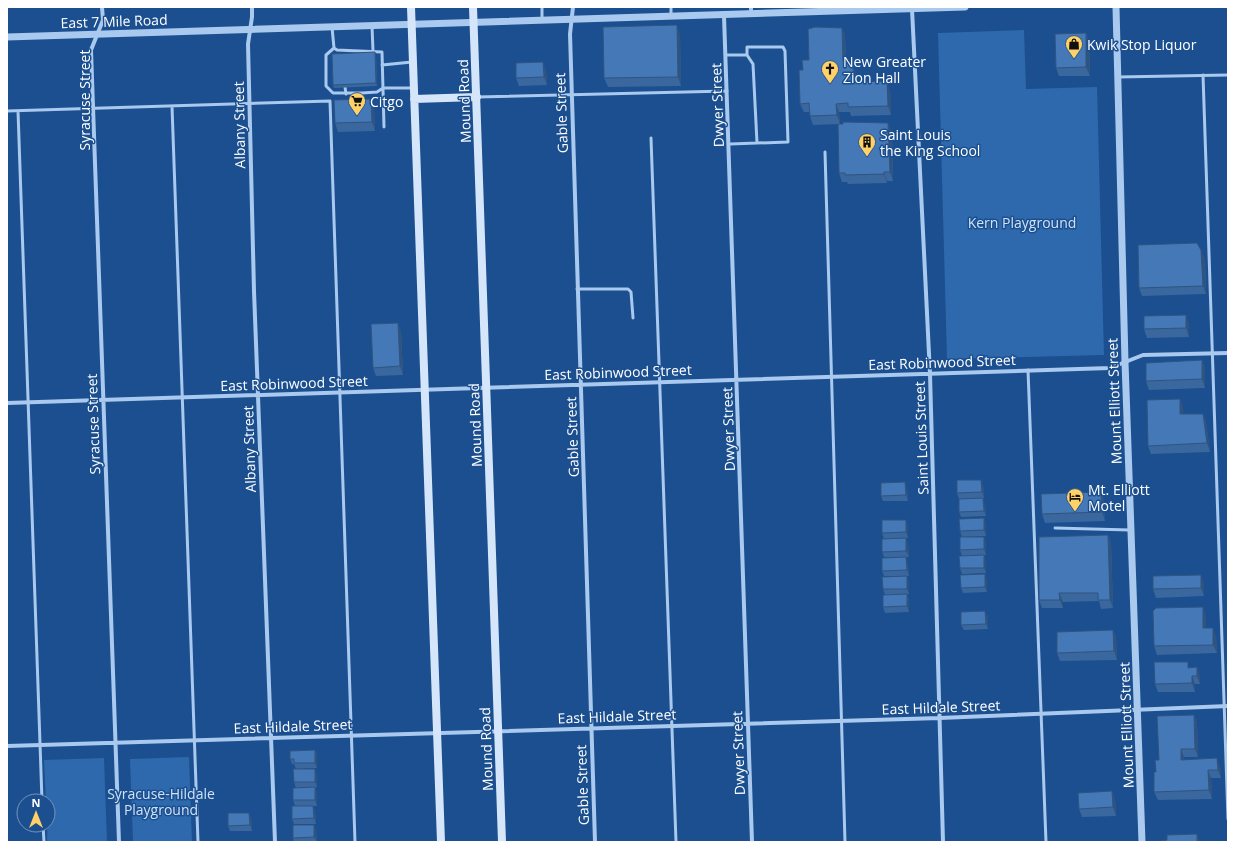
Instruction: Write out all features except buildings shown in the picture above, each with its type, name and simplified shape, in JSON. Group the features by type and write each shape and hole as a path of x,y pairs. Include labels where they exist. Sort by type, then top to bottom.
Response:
{"main road":[{"path":"412,7 440,842"},
{"name":"Mound Road","path":"473,7 502,842"},
{"path":"414,99 477,97"}],"street":[{"name":"Syracuse Street","path":"102,7 102,20 91,50 119,842"},
{"name":"Albany Street","path":"252,7 248,44 249,104 274,842"},
{"name":"Gable Street","path":"573,7 570,34 595,842"},
{"path":"751,7 751,15"},
{"name":"East 7 Mile Road","path":"7,37 724,16 965,7"},
{"name":"Mount Elliott Street","path":"1116,7 1125,362 1139,709 1142,842"},
{"name":"Saint Louis Street","path":"912,9 930,374 943,842"},
{"name":"Dwyer Street","path":"724,16 730,144 752,842"},
{"name":"East Robinwood Street","path":"7,402 341,393 487,386 1110,368 1143,355 1228,353"},
{"name":"East Hildale Street","path":"7,746 940,718 1226,706"}],"lane":[{"path":"542,7 542,21"},
{"path":"671,7 671,17"},
{"path":"372,26 373,51"},
{"path":"332,28 334,48"},
{"path":"730,144 788,142 785,51 783,47 747,47 747,55 753,64 757,143"},
{"path":"334,48 345,52 382,52 384,127"},
{"path":"334,48 326,55 326,86 333,93 346,94 377,92 383,88 414,88"},
{"path":"345,52 345,57"},
{"path":"726,55 747,55"},
{"path":"382,65 413,62"},
{"path":"1203,75 1226,706 1228,818"},
{"path":"1118,77 1228,75"},
{"path":"345,87 346,94"},
{"path":"361,87 362,93"},
{"path":"477,97 728,91"},
{"path":"7,112 330,101 355,842"},
{"path":"172,106 184,397 198,842"},
{"path":"18,111 42,793"},
{"path":"651,138 676,842"},
{"path":"825,152 845,842"},
{"path":"578,289 628,289 631,292 632,297 633,318"},
{"path":"1028,370 1046,842"},
{"path":"1056,528 1132,530"}],"green space":[{"name":"Kern Playground","path":"1024,30 1026,89 1097,87 1104,355 947,359 938,33"},
{"name":"Syracuse-Hildale Playground","path":"189,757 192,842 133,842 130,759"},
{"name":"Syracuse-Hildale Playground","path":"104,758 107,842 47,842 47,833 56,833 56,793 46,793 44,760"}],"place":[{"name":"Kwik Stop Liquor","path":"1074,59"},
{"name":"New Greater Zion Hall","path":"830,84"},
{"name":"Citgo","path":"357,116"},
{"name":"Saint Louis the King School","path":"867,157"},
{"name":"Mt. Elliott Motel","path":"1075,512"}]}
